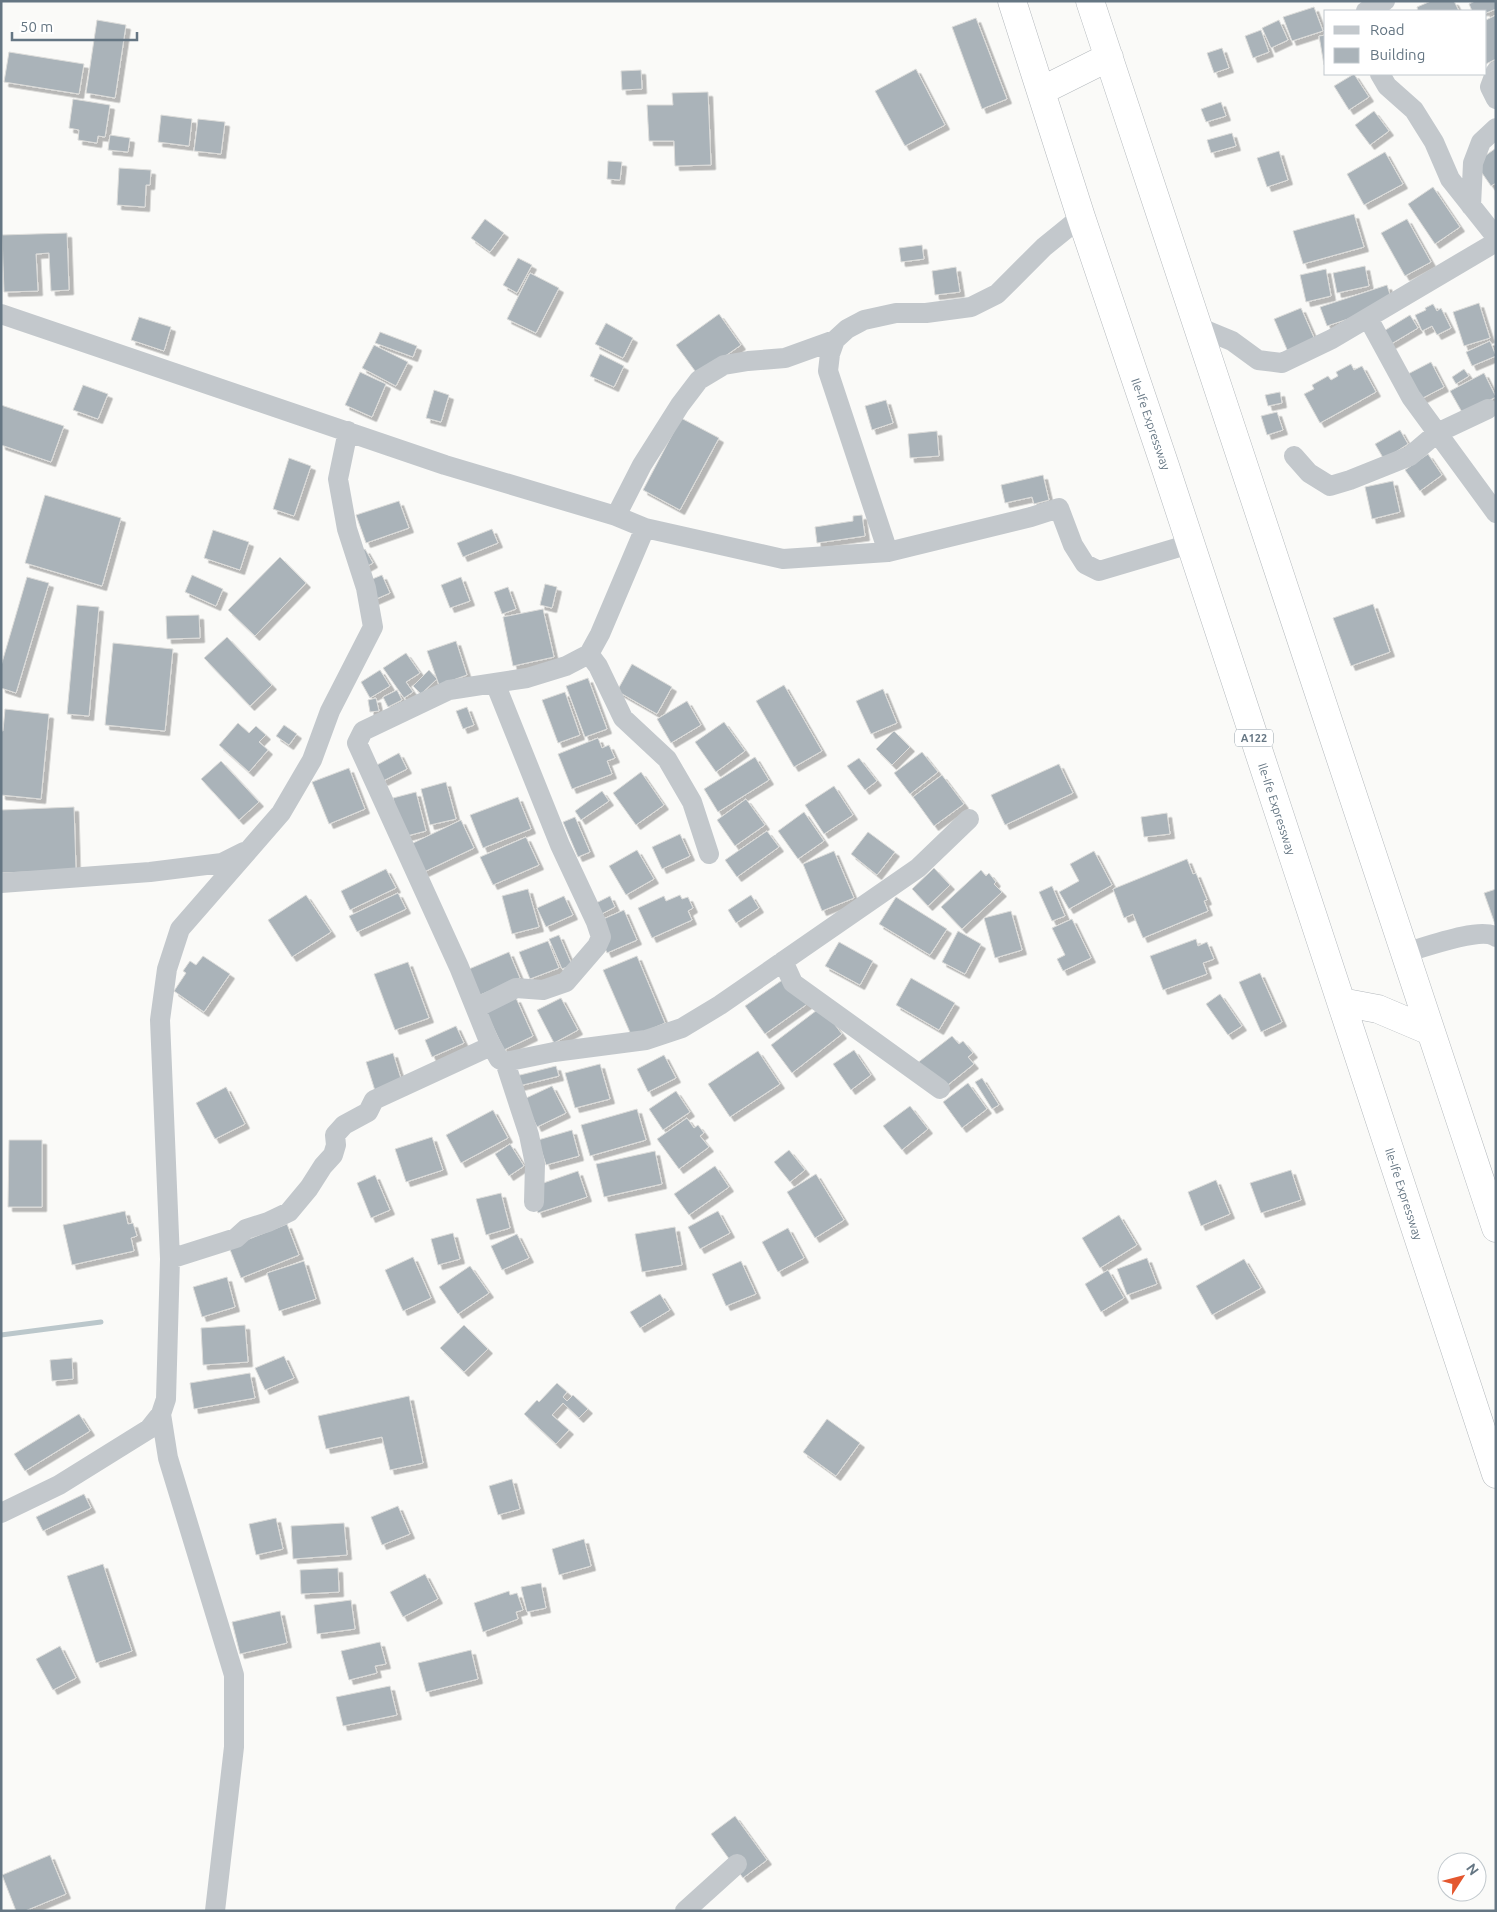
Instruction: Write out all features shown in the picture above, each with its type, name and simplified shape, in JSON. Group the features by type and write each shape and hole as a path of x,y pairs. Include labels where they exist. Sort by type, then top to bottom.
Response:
{"highway":[{"name":"Ile-Ife Expressway","path":"1012,1 1081,217 1496,1474"},
{"path":"1090,1 1496,1228"},
{"path":"1041,91 1108,57"},
{"path":"1341,1002 1378,1009 1430,1031"}],"street":[{"path":"1368,10 1385,1"},
{"path":"1496,72 1490,87 1496,99"},
{"path":"1381,75 1387,86 1414,110 1434,142 1450,178 1496,237"},
{"path":"1471,206 1473,163 1481,142 1496,128"},
{"path":"616,516 642,465 680,405 699,380 724,366 748,361 785,358 835,340 847,329 864,320 896,313 926,313 970,307 997,294 1044,247 1081,217"},
{"path":"1198,327 1232,341 1258,360 1282,363 1332,339 1496,242"},
{"path":"1,314 445,465 616,516 645,528 783,559 888,552 1031,517 1059,508 1073,544 1085,564 1099,571 1190,544"},
{"path":"1368,318 1410,397 1496,513"},
{"path":"835,340 830,354 828,371 888,552"},
{"path":"1294,456 1309,473 1330,486 1410,456 1437,433 1488,409"},
{"path":"1,1513 59,1485 149,1429 161,1414 166,1399 170,1259 160,1020 167,969 180,929 281,813 312,760 330,711 373,627 366,588 346,529 338,479 348,431"},
{"path":"645,528 600,634 589,654 566,666 527,678 449,690 363,731 357,743 499,1059 505,1062 554,1052 646,1040 682,1028 720,1005 918,868 968,818"},
{"path":"589,654 598,666 623,718 667,759 692,802 709,854"},
{"path":"476,1008 516,988 543,990 566,982 597,946 601,937 596,922 560,846 495,683"},
{"path":"1,883 150,872 222,863 252,847"},
{"path":"1404,953 1466,935 1492,934 1496,937"},
{"path":"783,962 793,983 940,1090"},
{"path":"170,1259 236,1238 246,1229 268,1222 288,1212 310,1188 323,1166 333,1155 336,1145 335,1135 344,1125 368,1112 374,1100 492,1046"},
{"path":"505,1062 529,1135 535,1164 534,1202"},
{"path":"161,1414 168,1458 234,1675 234,1747 215,1911"},
{"path":"685,1911 737,1864"}],"building":[{"path":"1431,1 1454,1 1458,10 1418,10 1417,7"},
{"path":"1475,1 1496,1 1496,9 1487,13 1487,10 1472,10 1469,4"},
{"path":"1314,7 1323,31 1292,41 1283,17"},
{"path":"1496,15 1496,59 1487,64 1487,20"},
{"path":"976,18 1007,99 982,109 952,27"},
{"path":"97,20 126,25 115,98 86,93"},
{"path":"1279,20 1288,40 1271,48 1262,28"},
{"path":"1261,30 1269,52 1253,58 1245,36"},
{"path":"1324,35 1324,65 1319,36"},
{"path":"1222,48 1229,68 1214,73 1207,53"},
{"path":"9,52 84,64 79,94 4,82"},
{"path":"916,69 945,125 905,146 875,91"},
{"path":"641,70 642,89 622,90 621,71"},
{"path":"1355,75 1369,97 1349,110 1334,86"},
{"path":"708,92 711,165 675,166 674,141 649,141 647,105 673,105 672,93"},
{"path":"73,99 110,105 105,137 98,136 97,143 78,140 79,130 69,128"},
{"path":"1221,102 1226,116 1206,122 1201,109"},
{"path":"1374,111 1389,131 1370,145 1355,125"},
{"path":"161,115 192,119 189,146 158,142"},
{"path":"198,119 225,122 221,154 194,151"},
{"path":"1232,133 1236,146 1211,153 1207,140"},
{"path":"110,135 130,138 128,152 108,150"},
{"path":"1496,148 1496,183 1491,186 1475,163"},
{"path":"1279,151 1288,180 1267,187 1257,158"},
{"path":"1385,152 1403,184 1364,205 1347,174"},
{"path":"608,161 622,162 620,180 607,179"},
{"path":"119,168 151,170 150,185 146,185 145,207 117,205"},
{"path":"1433,187 1460,227 1435,244 1408,204"},
{"path":"1354,214 1364,247 1303,264 1293,231"},
{"path":"485,219 504,233 490,252 471,238"},
{"path":"1407,219 1431,262 1405,276 1381,233"},
{"path":"67,233 69,290 51,291 49,253 36,254 38,291 4,292 2,235"},
{"path":"922,245 924,259 901,262 899,248"},
{"path":"518,258 532,265 517,293 503,285"},
{"path":"1365,266 1369,286 1337,293 1333,273"},
{"path":"956,267 960,292 935,295 932,271"},
{"path":"1326,269 1331,296 1306,302 1300,275"},
{"path":"530,273 559,288 536,333 507,319"},
{"path":"1387,285 1393,304 1327,326 1320,307"},
{"path":"1479,303 1490,338 1464,346 1453,312"},
{"path":"1433,304 1437,311 1441,308 1451,328 1437,335 1432,326 1422,331 1415,315"},
{"path":"1301,308 1315,340 1288,352 1274,319"},
{"path":"719,314 741,345 698,375 676,345"},
{"path":"1410,315 1418,328 1381,350 1374,337"},
{"path":"139,317 171,327 164,351 131,340"},
{"path":"606,323 633,338 623,358 595,344"},
{"path":"380,332 417,346 413,357 375,343"},
{"path":"1490,341 1496,356 1472,366 1466,352"},
{"path":"374,345 408,362 396,386 362,368"},
{"path":"600,354 624,366 614,387 590,376"},
{"path":"1431,362 1444,387 1417,401 1404,376"},
{"path":"1351,364 1354,370 1362,366 1376,392 1320,423 1304,394 1314,389 1312,385 1328,376 1331,380 1338,376 1336,372"},
{"path":"1464,369 1469,376 1456,384 1452,377"},
{"path":"360,372 386,384 372,417 345,405"},
{"path":"1484,373 1496,397 1463,414 1450,391"},
{"path":"83,385 108,394 98,419 73,410"},
{"path":"434,390 449,395 441,422 426,418"},
{"path":"1280,392 1282,403 1268,406 1265,395"},
{"path":"886,400 893,423 872,430 865,406"},
{"path":"1,405 64,426 51,462 1,445"},
{"path":"1277,412 1283,430 1267,435 1261,416"},
{"path":"681,418 719,438 680,510 643,490"},
{"path":"1400,430 1408,444 1394,453 1389,468 1375,444"},
{"path":"937,431 939,456 910,458 908,434"},
{"path":"1428,454 1442,475 1420,491 1405,470"},
{"path":"289,458 311,466 294,516 273,509"},
{"path":"1043,475 1049,500 1034,504 1032,497 1005,503 1001,485"},
{"path":"1393,481 1400,512 1372,519 1365,487"},
{"path":"45,495 121,518 102,586 25,563"},
{"path":"399,501 409,528 366,543 356,515"},
{"path":"862,515 865,536 817,543 815,527 853,521 853,516"},
{"path":"492,529 498,543 463,557 457,543"},
{"path":"213,530 249,542 240,570 204,558"},
{"path":"365,549 373,563 357,572 349,559"},
{"path":"280,557 306,583 255,636 228,610"},
{"path":"192,575 223,589 216,606 185,592"},
{"path":"382,575 390,593 367,603 358,585"},
{"path":"27,577 49,583 16,693 1,688 1,666"},
{"path":"461,577 470,601 450,608 441,585"},
{"path":"545,584 557,587 552,608 540,605"},
{"path":"508,587 516,609 502,614 494,592"},
{"path":"1373,604 1390,652 1351,666 1333,618"},
{"path":"77,605 99,607 89,716 67,714"},
{"path":"543,609 554,657 513,666 503,617"},
{"path":"199,615 200,638 167,639 166,616"},
{"path":"227,637 272,685 250,706 204,658"},
{"path":"456,641 467,675 439,685 427,651"},
{"path":"113,643 173,649 165,731 105,725"},
{"path":"406,653 420,673 406,682 413,692 404,698 383,668"},
{"path":"632,664 672,687 657,714 617,691"},
{"path":"380,670 390,686 370,698 361,682"},
{"path":"429,670 437,679 421,694 413,686"},
{"path":"588,678 607,729 585,737 566,686"},
{"path":"784,685 822,751 794,767 756,701"},
{"path":"883,689 897,723 871,734 856,701"},
{"path":"397,690 402,700 388,707 383,697"},
{"path":"565,692 580,735 558,743 542,700"},
{"path":"376,698 379,711 370,712 368,700"},
{"path":"687,701 701,725 671,743 657,719"},
{"path":"467,707 474,725 463,729 456,711"},
{"path":"5,709 49,714 41,799 1,795 1,731 3,731"},
{"path":"724,722 745,751 716,772 695,742"},
{"path":"238,723 249,733 256,726 266,735 259,742 268,750 249,772 219,745"},
{"path":"284,725 297,734 289,745 276,736"},
{"path":"894,731 910,747 892,765 876,749"},
{"path":"598,738 602,748 609,745 615,758 607,761 612,774 572,789 558,754"},
{"path":"922,752 938,772 910,794 894,773"},
{"path":"399,753 407,769 383,781 375,766"},
{"path":"755,757 769,780 718,812 704,789"},
{"path":"859,758 877,781 865,790 847,766"},
{"path":"221,761 259,802 239,820 201,779"},
{"path":"1059,764 1073,793 1005,825 991,795"},
{"path":"349,768 365,809 329,824 312,782"},
{"path":"641,772 664,805 636,825 613,793"},
{"path":"942,775 964,804 934,826 913,797"},
{"path":"446,782 456,819 430,825 421,789"},
{"path":"834,786 853,815 824,834 805,805"},
{"path":"602,791 609,801 581,820 575,811"},
{"path":"416,792 426,831 403,837 393,798"},
{"path":"518,797 531,829 483,848 470,815"},
{"path":"746,799 765,825 735,846 717,820"},
{"path":"74,807 76,870 1,873 1,810"},
{"path":"804,812 824,841 798,859 778,831"},
{"path":"1167,813 1170,834 1144,837 1141,817"},
{"path":"575,817 590,852 578,857 563,822"},
{"path":"461,820 474,848 424,872 411,844"},
{"path":"767,831 779,847 737,877 725,860"},
{"path":"868,832 895,852 877,875 851,854"},
{"path":"680,834 690,856 662,869 652,847"},
{"path":"526,837 539,865 493,885 480,857"},
{"path":"637,850 654,879 626,895 609,866"},
{"path":"834,851 854,898 822,911 803,864"},
{"path":"1094,851 1112,885 1069,909 1059,892 1079,881 1070,864"},
{"path":"1187,859 1193,874 1196,873 1207,900 1204,901 1208,911 1143,938 1133,914 1124,918 1113,889"},
{"path":"934,868 950,885 928,906 912,889"},
{"path":"386,869 396,888 350,910 341,891"},
{"path":"981,870 986,876 989,873 996,882 994,884 1002,892 962,929 941,907"},
{"path":"1052,886 1065,916 1052,921 1039,892"},
{"path":"528,889 539,927 512,934 502,896"},
{"path":"1496,889 1496,927 1484,893"},
{"path":"398,893 406,909 357,932 349,916"},
{"path":"306,895 331,932 292,957 268,920"},
{"path":"680,895 682,899 688,897 693,908 688,911 692,920 652,938 638,908 664,896 666,901"},
{"path":"751,895 759,908 736,923 728,910"},
{"path":"564,896 573,915 546,927 537,908"},
{"path":"610,896 615,907 594,918 588,907"},
{"path":"896,897 947,929 930,955 879,924"},
{"path":"624,910 637,940 607,953 594,923"},
{"path":"1011,911 1022,950 995,958 984,918"},
{"path":"1072,919 1091,958 1063,971 1057,959 1065,955 1052,928"},
{"path":"958,931 981,944 965,974 942,962"},
{"path":"559,935 572,965 562,969 549,939"},
{"path":"1196,939 1198,946 1207,942 1214,959 1203,963 1207,974 1163,990 1150,956"},
{"path":"548,941 559,968 530,979 519,952"},
{"path":"839,942 873,961 860,985 825,966"},
{"path":"509,952 520,978 480,995 469,969"},
{"path":"203,956 230,974 204,1012 174,991 186,973 183,971 190,961 196,965"},
{"path":"637,956 665,1023 632,1037 603,970"},
{"path":"408,962 429,1018 395,1030 374,974"},
{"path":"1260,973 1282,1022 1261,1032 1239,982"},
{"path":"791,974 810,1002 765,1034 745,1006"},
{"path":"911,978 955,1003 939,1030 896,1005"},
{"path":"1220,994 1242,1026 1228,1035 1206,1004"},
{"path":"516,998 533,1036 504,1050 486,1012"},
{"path":"561,998 578,1030 554,1043 537,1010"},
{"path":"821,1007 842,1034 792,1073 771,1045"},
{"path":"456,1026 464,1043 432,1057 425,1040"},
{"path":"952,1036 959,1044 963,1041 973,1053 968,1057 974,1064 939,1092 916,1064"},
{"path":"854,1050 871,1075 851,1090 833,1064"},
{"path":"758,1051 780,1084 730,1117 708,1084"},
{"path":"393,1053 403,1085 376,1094 366,1062"},
{"path":"664,1055 676,1078 648,1092 637,1069"},
{"path":"600,1064 610,1099 575,1108 565,1073"},
{"path":"556,1066 559,1076 519,1086 516,1076"},
{"path":"982,1078 999,1105 992,1109 975,1082"},
{"path":"968,1083 987,1109 962,1128 943,1102"},
{"path":"552,1086 566,1113 537,1127 524,1099"},
{"path":"226,1087 245,1124 215,1139 196,1103"},
{"path":"676,1091 690,1112 663,1130 649,1109"},
{"path":"910,1106 928,1129 902,1150 883,1126"},
{"path":"637,1109 646,1140 590,1156 581,1125"},
{"path":"493,1110 508,1138 461,1163 446,1135"},
{"path":"687,1118 694,1128 698,1125 704,1133 700,1136 709,1147 679,1169 657,1139"},
{"path":"572,1130 579,1156 546,1165 538,1140"},
{"path":"432,1137 443,1170 406,1182 395,1149"},
{"path":"9,1140 42,1140 42,1207 8,1207"},
{"path":"510,1144 524,1166 509,1176 495,1154"},
{"path":"789,1150 805,1170 790,1182 774,1162"},
{"path":"655,1151 662,1184 604,1197 596,1164"},
{"path":"715,1166 729,1187 689,1215 674,1194"},
{"path":"1291,1170 1301,1200 1261,1213 1250,1183"},
{"path":"578,1171 587,1197 538,1213 529,1188"},
{"path":"816,1174 844,1220 815,1238 787,1192"},
{"path":"375,1175 390,1210 371,1218 357,1183"},
{"path":"1216,1180 1230,1214 1201,1226 1188,1192"},
{"path":"501,1193 510,1228 486,1235 476,1199"},
{"path":"125,1211 128,1224 133,1223 137,1236 131,1238 134,1251 72,1265 63,1225"},
{"path":"718,1211 730,1233 700,1249 688,1227"},
{"path":"1119,1215 1137,1245 1100,1268 1082,1238"},
{"path":"287,1224 299,1255 241,1278 229,1247"},
{"path":"675,1227 682,1265 642,1272 635,1234"},
{"path":"788,1228 804,1258 778,1272 762,1242"},
{"path":"453,1233 460,1259 438,1265 431,1239"},
{"path":"517,1234 529,1258 502,1270 491,1246"},
{"path":"413,1257 431,1298 403,1311 385,1270"},
{"path":"1147,1258 1157,1284 1127,1295 1117,1269"},
{"path":"1244,1259 1261,1288 1212,1315 1196,1286"},
{"path":"304,1261 316,1299 279,1311 267,1273"},
{"path":"741,1261 756,1294 726,1306 712,1274"},
{"path":"470,1266 489,1293 458,1314 439,1287"},
{"path":"1108,1270 1124,1298 1101,1312 1085,1284"},
{"path":"227,1277 235,1307 202,1317 193,1287"},
{"path":"660,1294 670,1310 640,1328 630,1312"},
{"path":"245,1325 248,1362 203,1365 201,1328"},
{"path":"464,1325 488,1349 464,1372 440,1348"},
{"path":"284,1356 294,1378 265,1390 255,1368"},
{"path":"72,1358 73,1379 52,1381 50,1360"},
{"path":"250,1373 255,1398 194,1409 190,1383"},
{"path":"557,1383 567,1392 563,1397 567,1401 573,1395 588,1409 579,1418 563,1403 552,1415 569,1430 556,1444 524,1414 537,1400 539,1402"},
{"path":"409,1396 423,1463 390,1470 382,1437 326,1449 318,1416"},
{"path":"79,1414 90,1431 25,1471 14,1454"},
{"path":"827,1419 860,1443 836,1476 803,1452"},
{"path":"512,1479 520,1509 498,1515 489,1486"},
{"path":"84,1494 91,1508 43,1531 36,1517"},
{"path":"398,1506 410,1534 382,1545 371,1517"},
{"path":"276,1518 283,1549 256,1555 249,1524"},
{"path":"344,1523 347,1555 293,1559 291,1526"},
{"path":"584,1539 591,1566 559,1575 552,1549"},
{"path":"103,1564 132,1651 96,1663 67,1576"},
{"path":"338,1568 339,1592 301,1594 300,1570"},
{"path":"425,1574 438,1599 403,1617 390,1592"},
{"path":"541,1583 546,1608 527,1612 521,1587"},
{"path":"509,1591 510,1595 517,1593 523,1610 516,1612 518,1619 483,1632 474,1603"},
{"path":"351,1600 355,1629 317,1634 314,1605"},
{"path":"280,1611 287,1643 240,1654 232,1622"},
{"path":"380,1642 386,1664 375,1666 377,1673 349,1680 341,1651"},
{"path":"60,1646 76,1678 53,1690 36,1659"},
{"path":"471,1650 478,1679 426,1692 418,1663"},
{"path":"390,1686 397,1715 343,1726 336,1697"},
{"path":"735,1816 767,1860 743,1878 711,1834"},
{"path":"50,1855 66,1894 25,1911 16,1911 2,1875"}],"waterway":[{"path":"1,1335 101,1322"}]}
